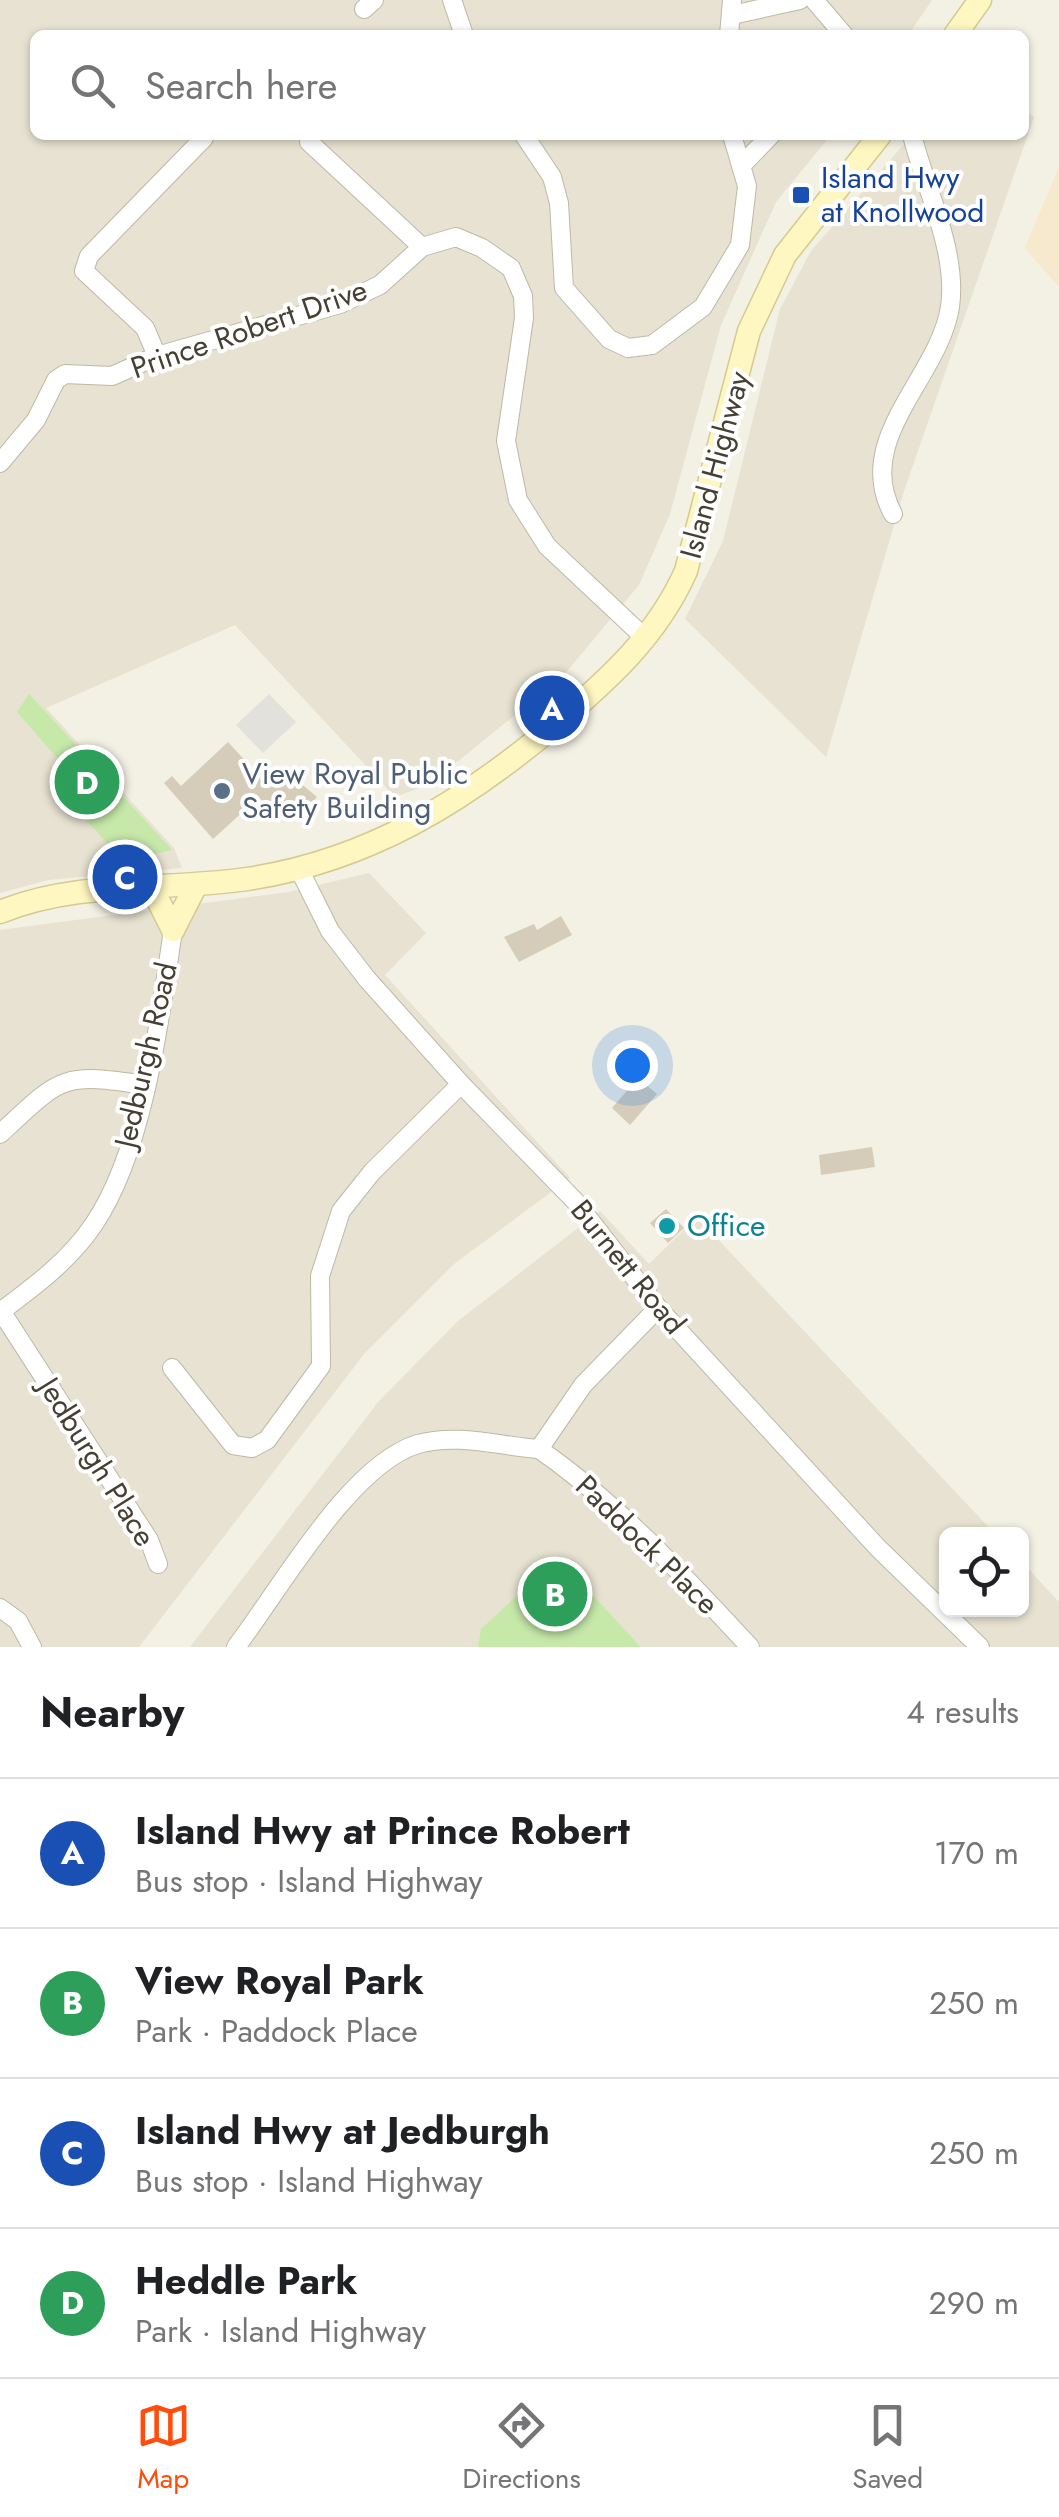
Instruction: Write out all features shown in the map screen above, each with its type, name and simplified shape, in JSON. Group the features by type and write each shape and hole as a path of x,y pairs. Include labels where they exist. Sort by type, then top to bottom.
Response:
{"main road":[{"path":"958,30 980,0"},
{"name":"Island Highway","path":"0,912 69,893 196,884 299,869 370,846 462,798 596,690 646,639 672,604 700,535 750,331 786,255 876,140"},
{"path":"172,930 196,884"},
{"path":"152,888 172,930"}],"street":[{"path":"452,0 462,30"},
{"path":"732,8 800,0"},
{"path":"822,4 840,30"},
{"path":"157,356 145,328 86,277 84,270 89,256 202,140"},
{"path":"527,140 552,177 559,204 564,288 609,339 628,348 652,345 702,308 740,245 747,216 747,186 733,140"},
{"path":"741,166 767,140"},
{"path":"892,514 881,475 892,424 939,346 950,305 946,248 914,140"},
{"path":"309,142 422,247 446,236 466,240 501,260 518,279 524,318 506,442 518,500 548,546 646,639"},
{"name":"Prince Robert Drive","path":"0,463 36,420 56,380 65,374 112,376 157,356 340,304 380,285 422,247"},
{"name":"Burnett Road","path":"299,869 330,931 461,1084 587,1214 658,1308 878,1548 980,1647"},
{"name":"Jedburgh Road","path":"0,1311 42,1281 96,1222 130,1144 145,1085 172,930"},
{"path":"0,1134 49,1088 70,1078 145,1085"},
{"path":"172,1368 233,1445 252,1448 267,1440 321,1366 317,1316 326,1246 341,1211 372,1172 461,1084"},
{"path":"236,1647 346,1496 377,1467 416,1444 463,1439 539,1450 583,1385 658,1308"},
{"name":"Jedburgh Place","path":"0,1311 149,1540 158,1564"},
{"name":"Paddock Place","path":"539,1450 590,1486 642,1534 750,1647"},
{"path":"0,1608 18,1620 32,1647"}],"shaded area":[{"path":"0,0 932,0 911,30 30,30 30,140 827,140 776,202 721,325 670,514 639,585 563,676 430,784 395,797 235,625 46,708 174,848 182,868 48,880 0,893"},
{"path":"908,140 1026,140 904,491 826,757 685,619 723,541 780,309 811,251"},
{"path":"1059,167 1059,287 1025,248"},
{"path":"269,694 296,722 263,753 236,725"},
{"path":"369,873 426,933 385,975 570,1178 454,1264 364,1354 139,1647 0,1647 0,930 289,892"},
{"path":"600,1211 649,1264 697,1217 988,1527 939,1527 939,1617 1029,1617 1029,1570 1059,1602 1059,1647 641,1647 558,1559 482,1629 478,1647 190,1647 379,1401 458,1321"}],"green space":[{"path":"29,694 172,850 124,861 57,789 72,775 17,712"},
{"path":"558,1558 641,1647 478,1647 481,1629"}],"building":[{"name":"View Royal Public Safety Building","path":"228,742 270,788 285,770 317,797 306,810 296,802 286,810 279,803 269,812 257,799 213,839 164,783 172,776 181,786"},
{"path":"561,916 572,935 519,962 504,937 534,924 537,930"},
{"path":"638,1078 657,1094 630,1125 612,1108"},
{"path":"872,1147 875,1167 821,1175 819,1155"},
{"name":"Office","path":"666,1209 684,1228 668,1243 650,1223"}],"place":[{"name":"Island Hwy at Knollwood","path":"801,195"},
{"name":"Island Hwy at Prince Robert","path":"552,708"},
{"name":"Heddle Park","path":"87,782"},
{"name":"View Royal Public Safety Building","path":"222,791"},
{"name":"Island Hwy at Jedburgh","path":"125,877"},
{"name":"Office","path":"667,1226"},
{"name":"View Royal Park","path":"555,1594"}]}
